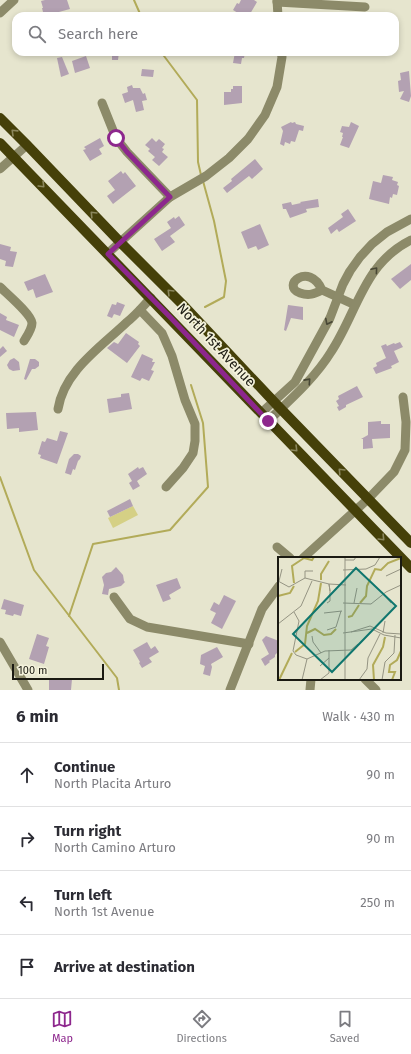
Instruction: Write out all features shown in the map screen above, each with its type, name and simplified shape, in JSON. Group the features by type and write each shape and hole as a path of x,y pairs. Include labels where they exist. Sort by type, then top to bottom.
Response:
{"main road":[{"name":"North 1st Avenue","path":"0,118 182,304 277,405 411,543"},
{"name":"North 1st Avenue","path":"0,143 400,557"},
{"name":"North 1st Avenue","path":"401,558 411,568"}],"street":[{"path":"0,13 14,0"},
{"path":"278,12 277,1 365,7"},
{"path":"108,254 170,197 206,176 229,158 248,139 265,115 277,87 282,56"},
{"path":"102,103 116,138 127,152 170,197"},
{"path":"0,169 27,145"},
{"path":"277,405 295,382 330,318 343,284 350,271 372,244 387,232 411,219"},
{"path":"264,417 312,376 331,352 370,276 383,260 400,245 411,240"},
{"path":"0,287 29,316 32,323 24,341"},
{"path":"322,290 355,305"},
{"path":"58,409 59,402 67,385 76,371 104,342 140,310 151,298"},
{"path":"140,310 162,333 172,356 185,400 195,424 193,453 183,468 166,487"},
{"path":"304,557 394,472 405,450 406,422 403,397"},
{"path":"277,547 289,557"},
{"path":"230,690 262,609 278,588"},
{"path":"114,596 130,619 147,627 249,644"},
{"path":"0,642 28,690"},
{"path":"310,690 311,680"},
{"path":"366,680 376,690"}],"shaded area":[{"path":"133,506 138,515 113,528 108,518"}],"building":[{"path":"67,0 70,9 59,12 43,12 41,1"},
{"path":"241,0 254,0 257,2 251,12 236,12 233,10 237,3 239,4"},
{"path":"86,56 90,68 75,73 72,61"},
{"path":"112,56 118,56 118,60 112,60"},
{"path":"234,56 244,56 244,58 242,58 241,64 233,63"},
{"path":"62,57 69,74 61,77 57,58"},
{"path":"142,69 154,70 153,77 141,76"},
{"path":"409,71 411,96 409,102 400,99 404,91 399,92 398,81 401,80 400,73"},
{"path":"132,85 133,88 140,88 143,94 145,93 147,100 142,101 144,110 136,112 133,100 125,103 122,94 128,92 127,87"},
{"path":"233,86 242,86 242,103 224,105 224,92 231,92"},
{"path":"291,122 304,126 303,131 299,130 295,142 291,141 290,144 285,142 284,146 280,144 283,131 281,127"},
{"path":"351,122 359,126 349,148 340,145 343,133 340,132 342,126 349,127"},
{"path":"100,138 104,146 99,149 102,154 90,161 83,150 86,149 84,147"},
{"path":"152,138 156,142 159,139 165,144 162,148 164,149 162,152 168,157 159,166 152,160 155,157 148,151 150,149 145,145"},
{"path":"255,159 263,169 252,179 249,176 227,193 223,188 232,181 231,179"},
{"path":"121,171 123,174 125,172 136,186 113,204 107,196 115,190 108,181"},
{"path":"383,175 393,177 392,180 398,182 397,185 399,186 397,195 393,194 392,198 390,197 389,204 369,199 373,181 381,183"},
{"path":"318,199 319,207 306,209 307,212 290,218 286,209 283,209 282,204 291,202 292,205"},
{"path":"348,209 356,221 339,232 337,229 331,234 328,228 343,217 341,214"},
{"path":"179,216 185,225 170,236 175,242 162,251 154,239 171,228 167,222 174,217 175,219"},
{"path":"260,224 269,245 258,250 256,246 248,249 241,232"},
{"path":"0,244 11,247 10,251 17,252 13,267 5,266 6,261 0,259"},
{"path":"411,264 411,280 400,289 391,279"},
{"path":"45,274 53,292 36,298 33,289 28,291 24,282"},
{"path":"117,302 125,305 120,316 114,314 112,318 107,316 112,304 116,305"},
{"path":"288,305 303,307 303,320 291,318 286,331 284,330"},
{"path":"0,313 7,317 6,320 19,325 14,337 0,330"},
{"path":"126,333 139,342 138,344 140,346 127,363 107,348 114,342 118,344"},
{"path":"400,342 403,347 394,351 399,362 391,366 392,368 376,374 373,368 377,366 376,363 386,358 381,346 386,344 387,346"},
{"path":"3,346 7,351 0,357 0,349"},
{"path":"142,354 153,359 152,362 155,362 151,370 154,371 149,381 142,378 140,381 131,377"},
{"path":"14,358 19,362 20,370 13,371 9,369 7,365 10,360"},
{"path":"30,359 35,359 39,362 39,366 32,369 26,380 24,379"},
{"path":"357,386 363,397 346,405 346,407 339,411 337,407 339,406 336,401 339,399 338,396"},
{"path":"129,393 132,409 109,413 107,399 121,397 121,394"},
{"path":"36,412 38,430 19,432 19,428 7,429 6,413"},
{"path":"381,421 381,424 390,424 390,438 372,439 373,448 363,449 363,439 361,439 368,435 368,422"},
{"path":"60,431 68,433 57,464 40,458 41,455 38,454 42,441 45,442 47,438 57,441"},
{"path":"74,454 81,456 75,470 73,469 71,475 65,473 69,459"},
{"path":"138,467 139,469 143,467 147,474 137,481 140,486 133,490 129,483 132,481 128,474"},
{"path":"130,499 133,506 110,517 107,511"},
{"path":"116,567 123,575 125,582 121,586 109,589 108,595 102,594 104,585 102,577"},
{"path":"177,578 181,588 169,595 171,599 163,602 156,585"},
{"path":"224,595 236,601 222,629 211,623 216,613 210,610 214,602 219,605"},
{"path":"4,599 24,605 21,616 5,614 6,610 1,609"},
{"path":"37,634 49,638 46,646 49,647 44,664 29,659"},
{"path":"266,636 278,641 278,652 275,657 265,666 261,659 269,654 262,640"},
{"path":"147,642 151,649 155,646 159,652 149,658 152,662 142,668 133,650"},
{"path":"217,647 223,657 211,664 212,667 210,676 203,674 205,666 200,664 201,655"},
{"path":"49,679 72,679 71,690 49,690"}],"waterway":[{"path":"134,0 139,12"},
{"path":"164,56 197,100 198,162 201,175"},
{"path":"203,181 214,221 226,281 224,297 205,307"},
{"path":"69,616 93,544 170,530 208,487 203,423 191,385"},
{"path":"0,477 34,570 117,678 119,690"}],"route":[{"path":"116,138 127,152 170,197 108,254 268,421"}]}
